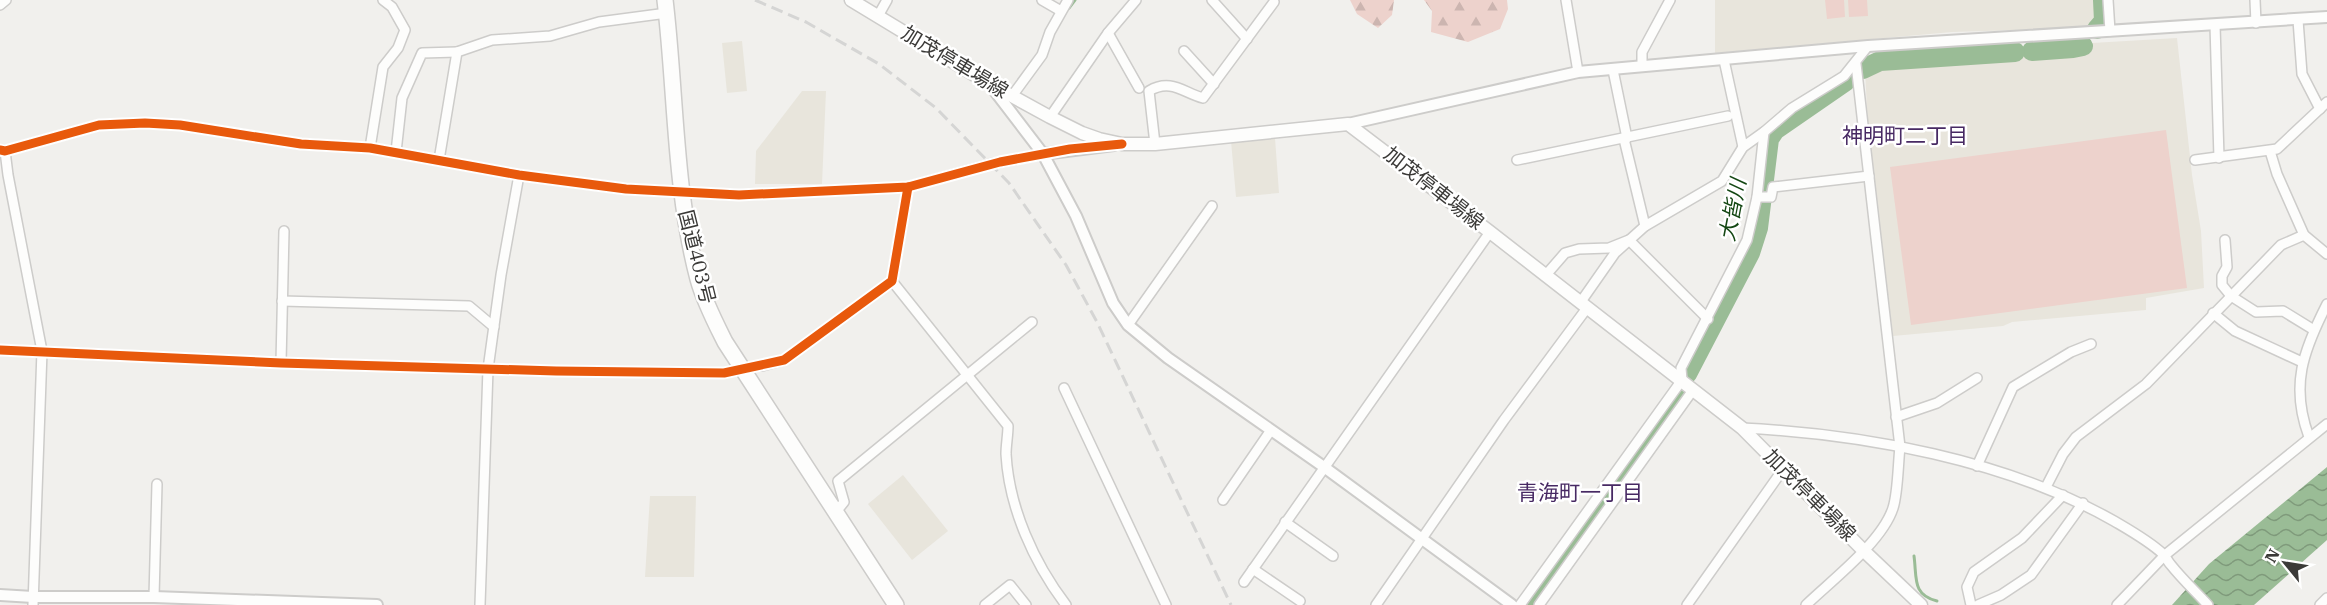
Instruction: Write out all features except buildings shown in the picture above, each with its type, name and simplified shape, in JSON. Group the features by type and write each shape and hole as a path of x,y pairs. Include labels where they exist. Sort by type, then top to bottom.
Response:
{"highway":[{"name":"国道403号","path":"666,6 683,193 694,262 709,309 725,342 896,605"}],"main road":[{"name":"加茂停車場線","path":"851,0 988,83 1050,117 1082,134 1122,144 1155,144 1348,124 1742,428 1920,605"}],"street":[{"path":"0,5 6,0"},
{"path":"370,147 383,67 398,48 405,30 392,8 383,0"},
{"path":"878,16 886,0"},
{"path":"1042,0 1061,11"},
{"path":"1012,96 1042,54 1068,0"},
{"path":"1050,117 1108,33 1136,0"},
{"path":"1212,0 1247,39"},
{"path":"1566,0 1578,72"},
{"path":"1642,65 1642,52 1670,0"},
{"path":"2108,0 2110,31"},
{"path":"2255,0 2256,23"},
{"path":"1155,144 1149,91 1172,86 1203,98 1274,2"},
{"path":"396,152 402,98 422,53 457,52 492,40 550,36 666,6"},
{"path":"1348,124 1578,72 1613,70 1642,65 1724,60 1868,46 2327,17"},
{"path":"2195,160 2277,149 2323,105 2302,74 2298,20"},
{"path":"2215,25 2219,158"},
{"path":"1108,33 1139,88"},
{"path":"1376,605 1583,305 1615,253 1645,226 1722,181 1743,147 1792,108 1844,76 1856,64 1868,46"},
{"path":"1184,51 1214,84"},
{"path":"438,160 457,52"},
{"path":"1724,60 1743,147"},
{"path":"1806,605 1864,551 1878,534 1893,508 1900,447 1856,64"},
{"path":"1613,70 1625,139 1645,226"},
{"path":"988,83 1043,154 1076,216 1113,303 1128,325 1168,358 1324,467 1512,605"},
{"path":"1517,160 1728,116"},
{"path":"33,601 42,351 3,155 99,125 127,123 180,125 301,144 370,147 519,175 626,189 750,195 908,187 991,164 1043,154 1122,144"},
{"path":"1520,605 1682,380 1681,368 1747,240 1757,197 1764,132"},
{"path":"2270,151 2277,174 2304,235 2327,254"},
{"path":"480,605 488,369 519,175"},
{"path":"1757,197 1771,197 1773,187 1869,176"},
{"path":"762,366 784,360 892,281 908,187"},
{"path":"1128,325 1212,206"},
{"path":"281,363 284,231"},
{"path":"1244,582 1490,232"},
{"path":"2046,487 2063,454 2076,437 2146,384 2280,245 2304,235"},
{"path":"1629,240 1708,319"},
{"path":"1545,276 1565,253 1580,249 1609,248 1629,240"},
{"path":"2225,240 2227,267 2222,276 2222,285 2231,296 2256,312 2283,311 2314,330"},
{"path":"892,281 1008,426 1006,453 1011,490 1022,526 1044,572 1064,604"},
{"path":"282,301 469,306 494,327"},
{"path":"2309,437 2303,419 2300,389 2302,362 2327,304"},
{"path":"2213,313 2235,331 2302,362"},
{"path":"835,513 844,502 838,481 1032,322"},
{"path":"1977,466 2013,387 2071,352 2091,344"},
{"path":"0,350 281,363 724,373"},
{"path":"1896,417 1937,404 1977,378"},
{"path":"1064,388 1166,605"},
{"path":"1539,605 1693,390"},
{"path":"2117,605 2165,555 2327,424"},
{"path":"1742,428 1834,437 1900,447 1977,466 2046,487 2083,504 2135,534 2165,555 2171,565 2208,605"},
{"path":"1223,500 1271,430"},
{"path":"1687,605 1784,468"},
{"path":"154,597 157,484"},
{"path":"1971,605 1967,586 1974,572 2022,537 2063,495"},
{"path":"1978,605 2001,595 2031,575 2083,504"},
{"path":"1285,522 1332,556"},
{"path":"1253,569 1300,601"},
{"path":"985,605 1010,585 1026,605"},
{"path":"0,595 33,601 154,597 377,605"},
{"path":"2320,605 2327,598"}],"shaded area":[{"path":"1715,0 2099,0 2100,7 2097,23 2079,28 1952,32 1715,53"},
{"path":"2177,38 2192,175 2201,231 2204,288 2146,298 2146,310 1893,336 1868,127 1865,71 2082,51 2092,43"},
{"path":"742,41 747,91 727,93 722,43"},
{"path":"802,91 826,91 822,184 755,184 756,151"},
{"path":"1275,138 1279,193 1236,197 1231,141"},
{"path":"903,475 948,531 912,560 868,504"},
{"path":"650,496 696,496 694,577 645,577"}],"green space":[{"path":"1350,0 1394,0 1392,15 1378,28 1357,14"},
{"path":"1424,0 1507,0 1508,9 1500,29 1468,42 1431,32 1432,11"},
{"path":"1825,0 1844,0 1845,17 1827,19"},
{"path":"1848,0 1867,0 1868,16 1849,17"},
{"path":"2166,130 2187,288 1911,325 1890,167"}],"water":[{"path":"2327,467 2327,540 2254,605 2172,605 2209,564"}],"waterway":[{"path":"1069,8 1075,0"},
{"name":"大皆川","path":"2097,29 2104,21 2103,0"},
{"name":"大皆川","path":"2032,51 2083,46"},
{"name":"大皆川","path":"1863,69 1880,61 2015,52"},
{"name":"大皆川","path":"1687,374 1750,253 1758,228 1769,139 1775,130 1846,81"},
{"name":"大皆川","path":"1528,605 1681,392"},
{"path":"1914,556 1917,584 1920,590 1923,595 1937,601"}],"tunnel":[{"path":"724,373 762,366"}],"railway":[{"path":"755,0 806,22 879,64 936,108 1009,183 1066,265 1097,322 1231,605"}],"cycle path":[{"path":"0,150 5,151 99,125 145,123 180,125 301,144 370,148 519,175 626,189 739,195 908,187 1000,162 1070,149 1122,144"},
{"path":"0,350 281,363 724,373 784,360 892,281 908,187"}],"district":[{"name":"神明町二丁目","path":"1905,136"},
{"name":"青海町一丁目","path":"1580,493"}]}
